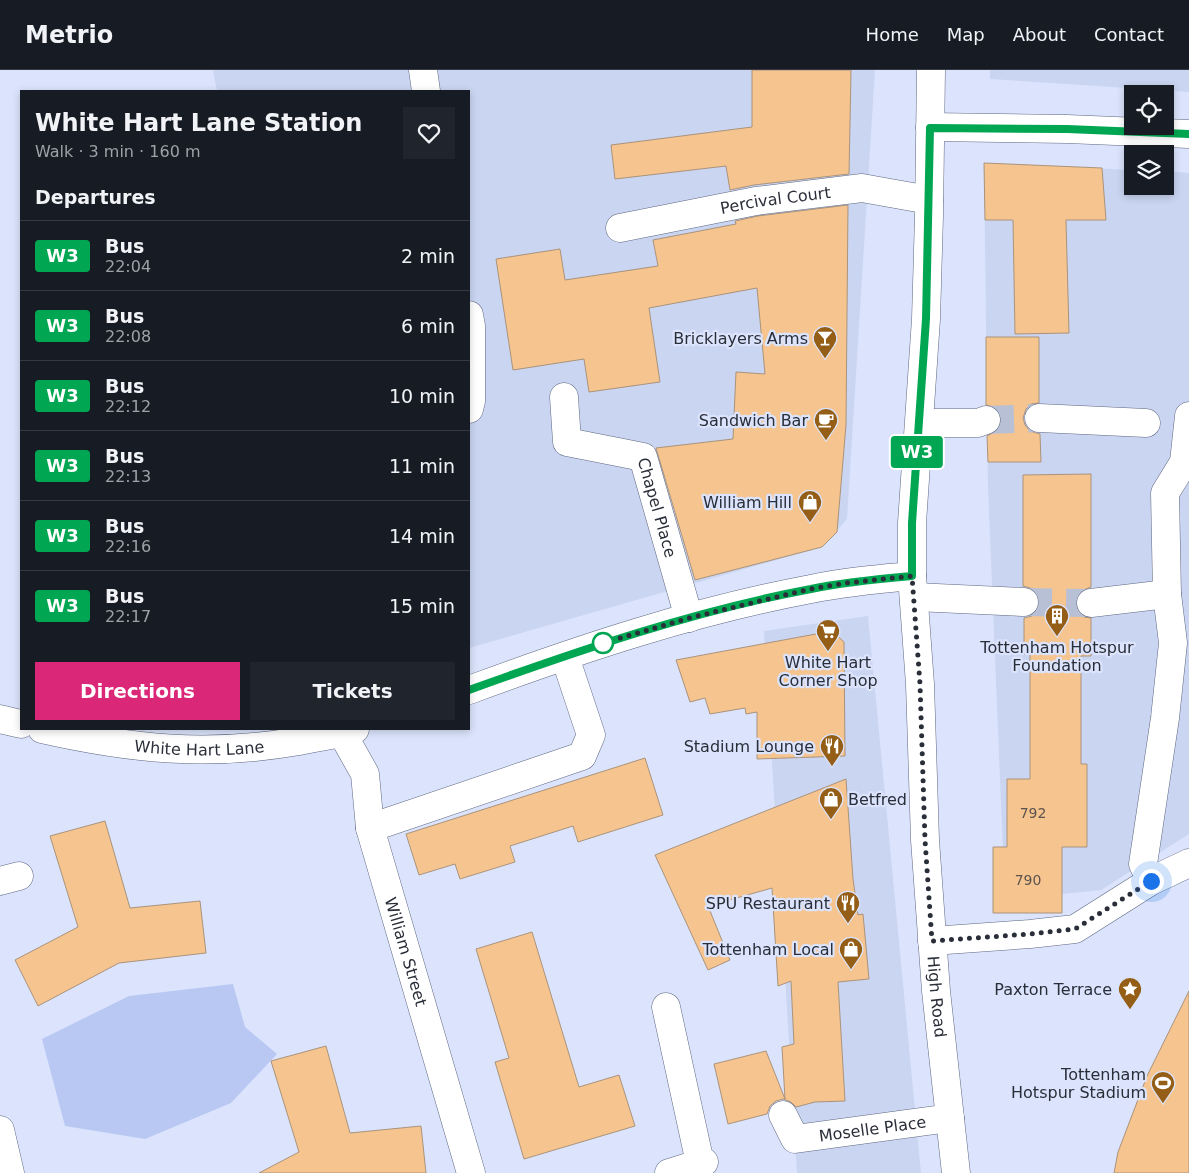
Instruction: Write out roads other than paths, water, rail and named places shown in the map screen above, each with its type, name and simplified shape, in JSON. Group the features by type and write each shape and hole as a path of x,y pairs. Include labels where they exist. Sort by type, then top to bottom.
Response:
{"street":[{"path":"423,70 426,90"},
{"name":"High Road","path":"931,70 926,319 912,523 925,840 938,1016 956,1173"},
{"path":"930,128 1067,129 1189,134"},
{"name":"Percival Court","path":"620,228 756,201 862,188 929,200"},
{"path":"470,320 470,405"},
{"name":"Chapel Place","path":"564,397 567,442 643,458 689,618"},
{"path":"1151,881 1143,864 1165,718 1173,643 1167,594 1165,493 1184,462 1189,416"},
{"path":"1038,418 1146,423"},
{"path":"920,423 978,423 986,420"},
{"path":"470,690 603,643 689,618 810,589 846,583 914,587 1024,602"},
{"path":"1091,603 1167,594"},
{"path":"370,828 582,756 591,735 566,657"},
{"path":"0,719 20,724"},
{"name":"White Hart Lane","path":"53,730 121,736 188,750 263,747 349,731"},
{"name":"William Street","path":"349,731 365,774 370,828 470,1173"},
{"path":"932,941 1075,929 1151,881 1189,863"},
{"path":"666,1007 702,1163 669,1173"},
{"name":"Moselle Place","path":"789,1127 900,1123 950,1118"},
{"path":"0,1130 10,1173"}],"tunnel":[{"path":"986,420 1039,418"},
{"path":"1024,602 1091,603"}],"place":[{"name":"Bricklayers Arms","path":"825,359"},
{"name":"Sandwich Bar","path":"826,441"},
{"name":"William Hill","path":"810,523"},
{"name":"Tottenham Hotspur Foundation","path":"1057,637"},
{"name":"White Hart Corner Shop","path":"828,652"},
{"name":"Stadium Lounge","path":"832,767"},
{"name":"Betfred","path":"831,820"},
{"name":"SPU Restaurant","path":"848,924"},
{"name":"Tottenham Local","path":"851,970"},
{"name":"Paxton Terrace","path":"1130,1010"},
{"name":"Tottenham Hotspur Stadium","path":"1163,1104"}]}
